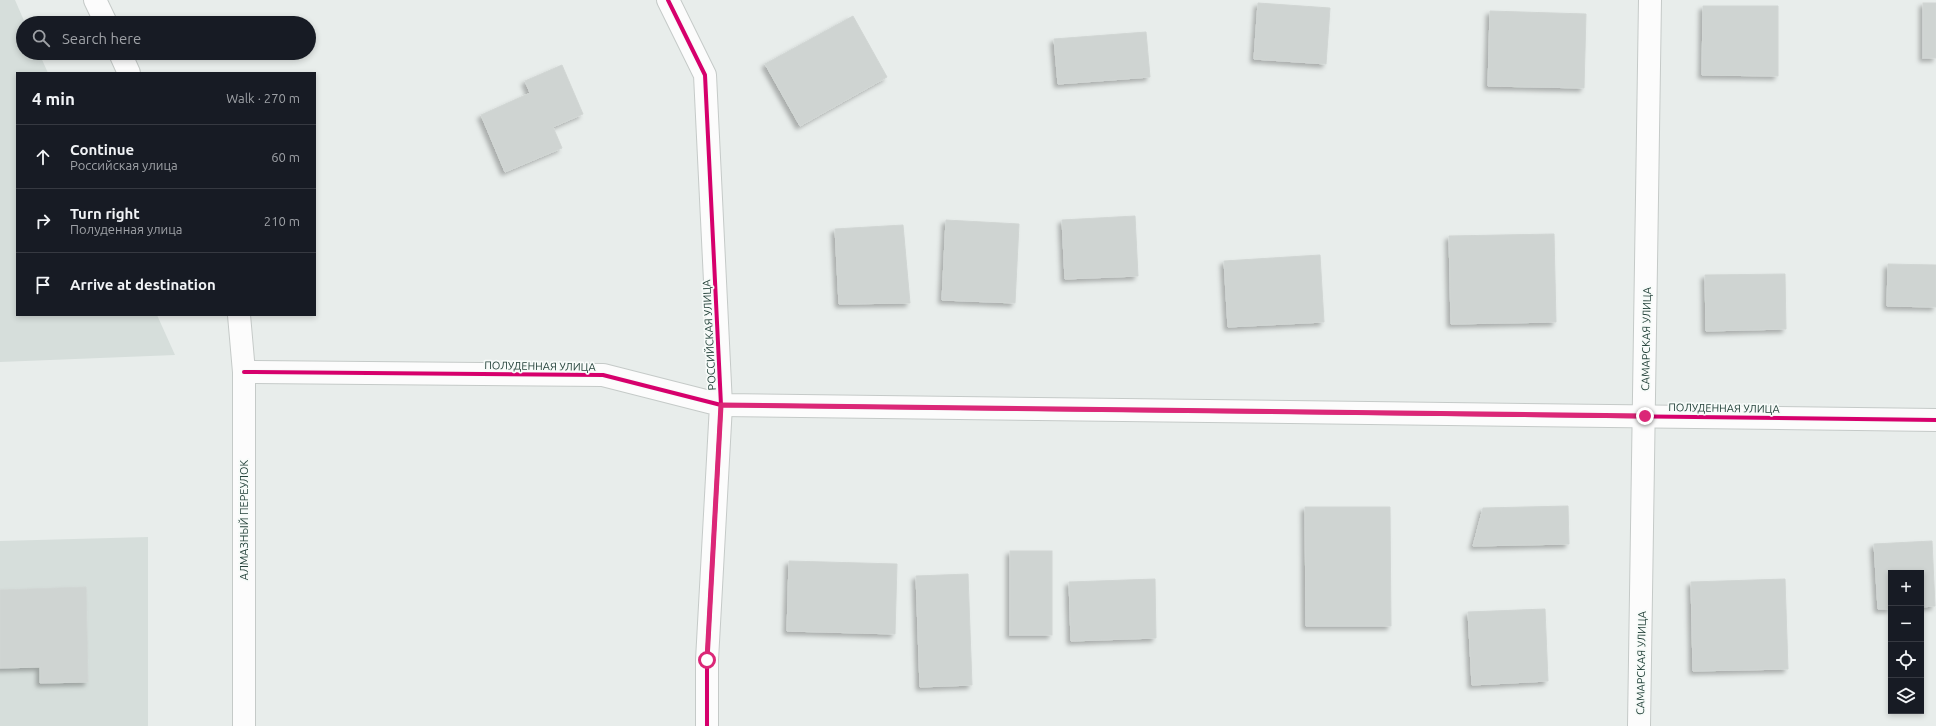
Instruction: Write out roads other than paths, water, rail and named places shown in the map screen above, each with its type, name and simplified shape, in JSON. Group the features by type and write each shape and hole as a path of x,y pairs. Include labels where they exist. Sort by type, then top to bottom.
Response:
{"street":[{"path":"95,0 103,16"},
{"name":"РОССИЙСКАЯ УЛИЦА","path":"668,0 705,75 721,405 707,660 707,726"},
{"name":"САМАРСКАЯ УЛИЦА","path":"1640,726 1650,0"},
{"path":"123,60 129,72"},
{"name":"АЛМАЗНЫЙ ПЕРЕУЛОК","path":"239,316 244,372 244,726"},
{"name":"ПОЛУДЕННАЯ УЛИЦА","path":"244,372 603,375 721,405 1936,420"}]}
